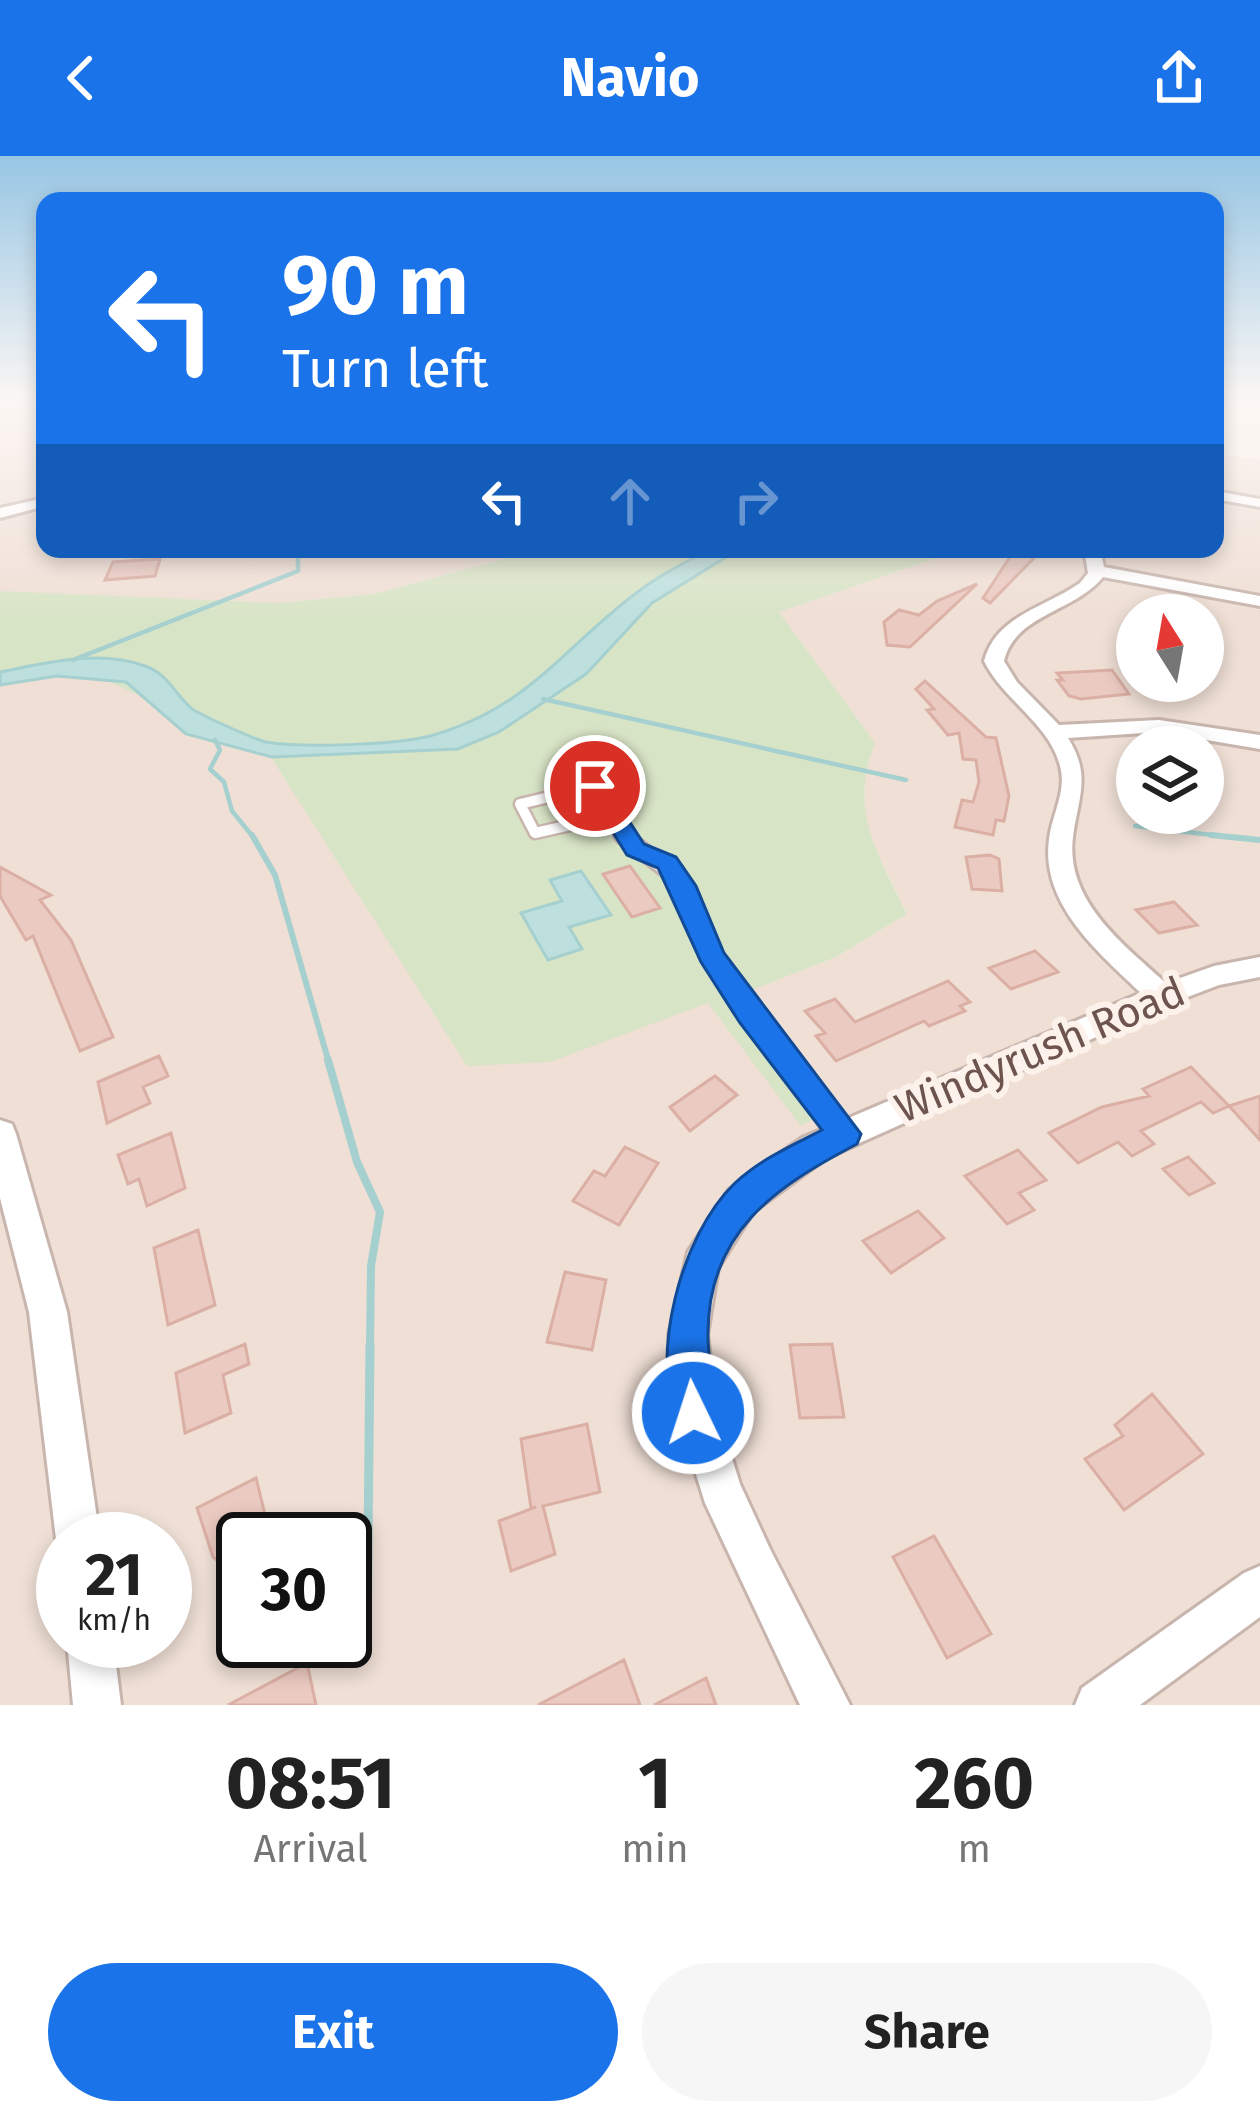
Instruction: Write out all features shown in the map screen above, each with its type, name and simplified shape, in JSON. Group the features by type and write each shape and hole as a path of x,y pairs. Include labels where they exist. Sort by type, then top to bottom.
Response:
{"street":[{"path":"1224,497 1260,503"},
{"path":"0,513 36,504"},
{"path":"1162,996 1101,937 1063,874 1062,832 1075,784 1071,760 1055,732 998,672 994,650 1007,631 1083,593 1095,560 1260,602"},
{"path":"1055,732 1159,726 1260,742"},
{"name":"Windyrush Road","path":"826,1705 710,1472 693,1413 688,1332 700,1271 719,1231 744,1197 793,1159 1162,996 1214,976 1260,968"},
{"path":"0,1134 48,1312 74,1512"},
{"path":"1099,1705 1260,1589"},
{"path":"93,1668 97,1705"}],"lane":[{"path":"611,816 535,832 520,804 595,786 635,849 667,862 683,886 711,955 750,1015 845,1134"}],"shaded area":[{"path":"0,474 36,474 36,558 508,558 374,594 278,603 0,592"},
{"path":"1224,474 1260,474 1260,1705 0,1705 0,679 94,675 249,744 709,1003 839,1108 748,991 836,957 907,914 864,825 865,767 874,742 778,611 936,558 1224,558"}],"green space":[{"path":"508,558 936,558 779,612 875,743 867,768 866,811 877,851 907,914 836,957 749,991 840,1109 800,1125 708,1003 550,1062 467,1066 264,746 228,736 94,675 0,679 0,591 278,603 374,594"}],"water":[{"path":"694,558 724,558 652,603 586,674 499,732 458,749 272,757 186,734 126,682 57,676 0,685 0,672 72,659 109,658 153,669 196,711 266,742 325,745 415,739 465,724 520,693 612,612"},
{"path":"581,871 611,915 569,927 582,949 548,960 521,913 562,901 550,880"}],"building":[{"path":"1009,558 1034,558 990,603 983,598"},
{"path":"160,559 155,576 105,580 113,562"},
{"path":"977,584 910,647 887,645 884,622 899,610 919,615 937,601"},
{"path":"1112,670 1116,695 1069,696 1057,673"},
{"path":"925,681 986,737 996,738 1009,796 1004,821 996,820 993,835 955,827 962,800 973,802 979,782 976,760 963,759 959,733 948,735 927,710 934,709 916,689"},
{"path":"966,857 999,859 1002,891 972,889"},
{"path":"630,866 660,908 632,917 603,874"},
{"path":"0,867 51,895 40,900 71,940 113,1037 80,1051 33,936 26,940 0,896"},
{"path":"1174,902 1197,925 1159,933 1136,910"},
{"path":"1035,951 1058,972 1011,989 989,968"},
{"path":"948,981 970,1002 960,1006 965,1011 929,1026 924,1021 836,1061 816,1036 825,1033 805,1011 835,999 855,1022"},
{"path":"159,1056 168,1076 143,1087 150,1103 107,1123 98,1082"},
{"path":"1191,1067 1229,1106 1213,1113 1201,1102 1141,1131 1154,1144 1132,1156 1118,1142 1078,1163 1049,1133 1102,1107 1149,1096 1143,1089"},
{"path":"715,1076 737,1095 690,1131 670,1107"},
{"path":"1260,1096 1260,1140 1229,1106"},
{"path":"171,1133 185,1188 147,1206 139,1179 128,1184 118,1155"},
{"path":"625,1147 658,1163 619,1225 573,1201 594,1171 605,1176"},
{"path":"1018,1150 1046,1180 1019,1193 1034,1210 1007,1224 965,1176"},
{"path":"1188,1157 1214,1183 1189,1195 1163,1169"},
{"path":"918,1211 944,1238 891,1273 863,1241"},
{"path":"198,1230 215,1305 168,1325 154,1248"},
{"path":"565,1272 606,1280 592,1350 547,1342"},
{"path":"245,1344 249,1364 223,1375 231,1413 185,1433 176,1373"},
{"path":"832,1344 844,1417 800,1418 790,1345"},
{"path":"1152,1394 1203,1454 1124,1510 1085,1459 1123,1436 1115,1425"},
{"path":"587,1424 600,1492 543,1506 555,1554 511,1571 499,1521 536,1507 531,1508 521,1439"},
{"path":"256,1478 264,1512 216,1512 216,1559 197,1508"},
{"path":"934,1536 991,1634 947,1658 893,1557"},
{"path":"624,1660 640,1705 538,1705"},
{"path":"298,1668 308,1668 316,1705 228,1705"},
{"path":"706,1678 716,1705 654,1705"}],"waterway":[{"path":"73,660 298,571 298,558"},
{"path":"543,699 906,780"},
{"path":"215,740 220,750 210,769 224,782 232,811 253,837"},
{"path":"1204,834 1221,836"},
{"path":"1211,835 1221,836"},
{"path":"1221,836 1260,840"},
{"path":"1221,836 1238,838"},
{"path":"253,837 275,875 329,1063"},
{"path":"328,1060 357,1162 380,1212 371,1266 370,1348"},
{"path":"368,1512 370,1345"}],"route":[{"path":"595,786 619,831 635,849 667,862 683,886 711,955 750,1015 845,1134 775,1170 744,1197 719,1231 700,1271 688,1332 693,1413"}]}
